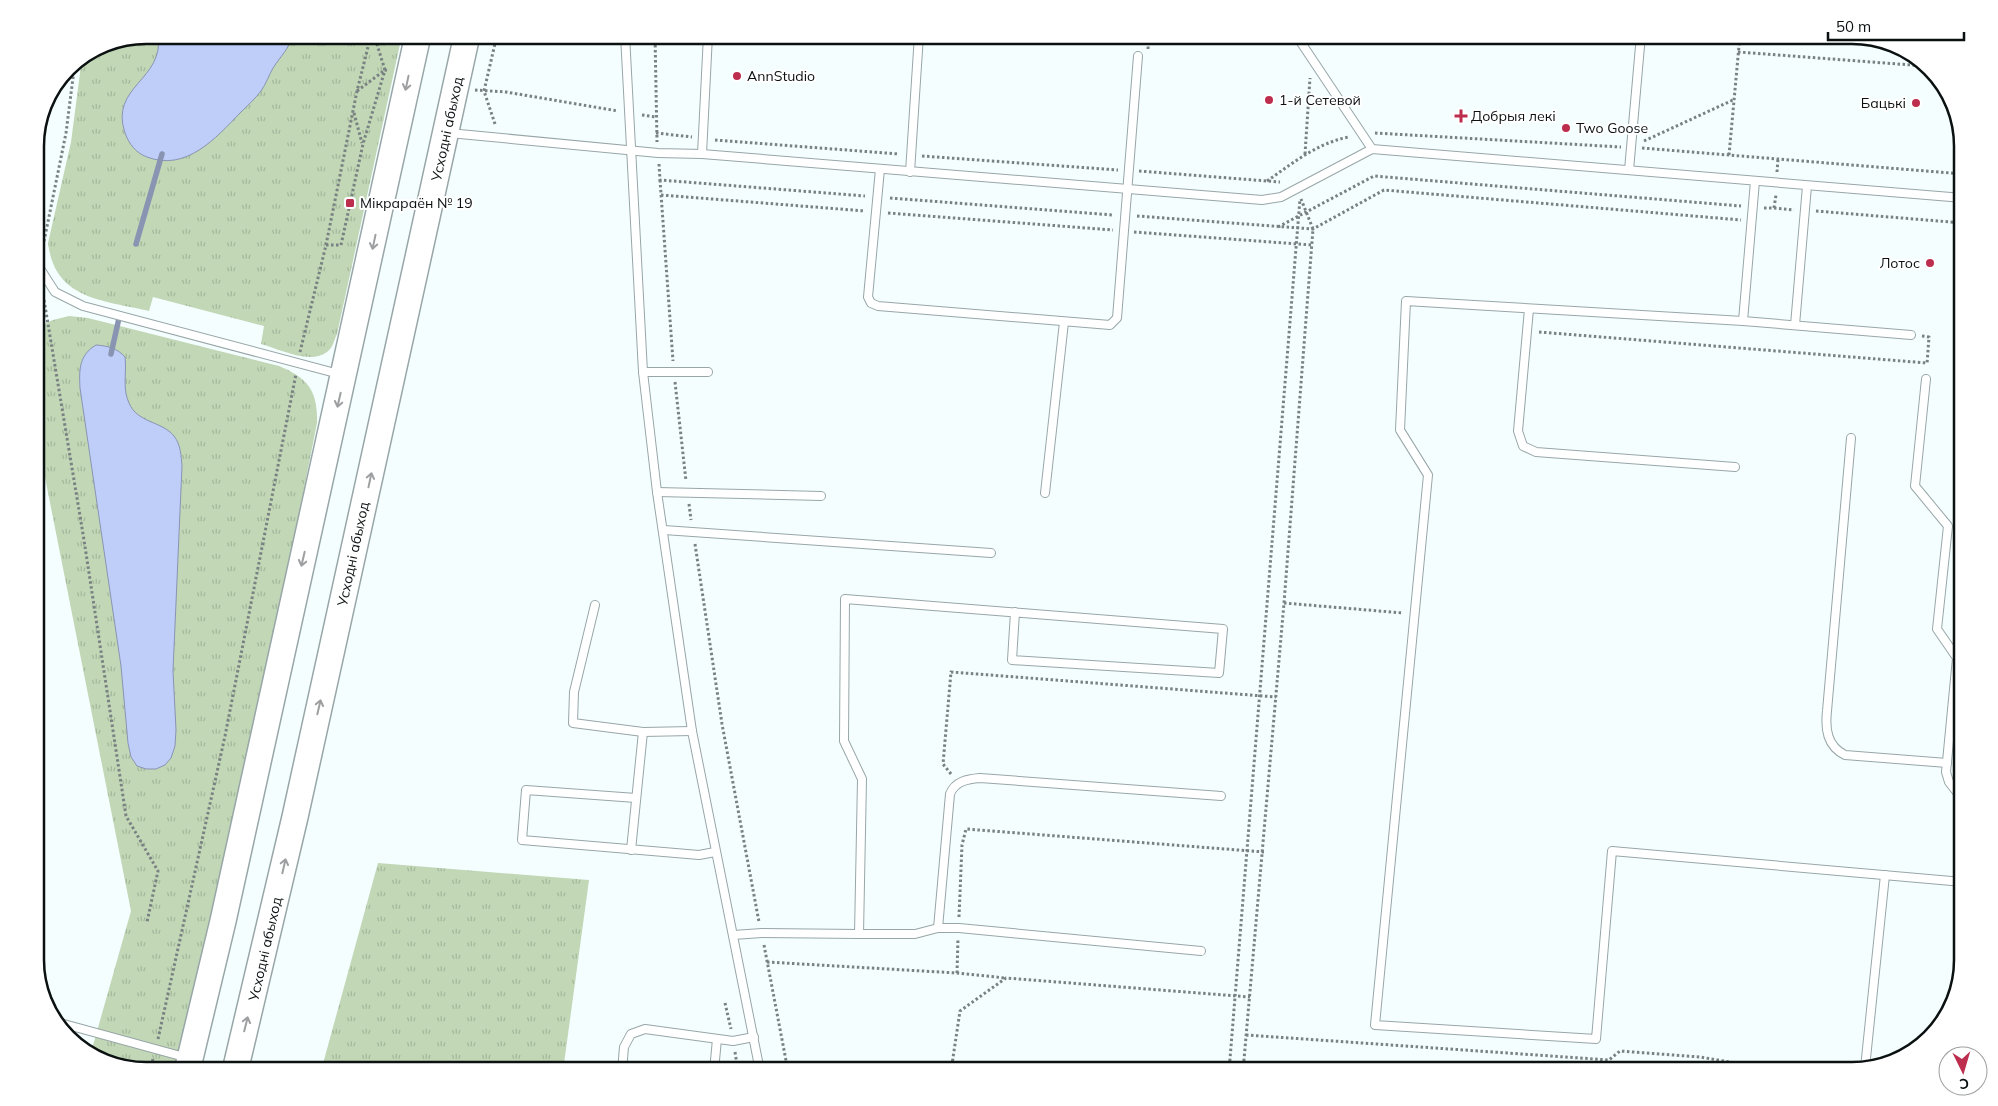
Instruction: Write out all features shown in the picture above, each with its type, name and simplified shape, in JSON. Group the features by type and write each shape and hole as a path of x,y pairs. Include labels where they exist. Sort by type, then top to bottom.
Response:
{"main road":[{"path":"189,1062 225,912 416,44"},
{"name":"Усходні абыход","path":"237,1062 289,846 465,44"}],"lane":[{"path":"625,44 643,372 657,492 692,731 758,1062"},
{"path":"702,154 707,44"},
{"path":"910,172 918,44"},
{"path":"1302,44 1372,149"},
{"path":"1629,170 1640,44"},
{"path":"880,169 868,296 870,303 878,306 1107,326 1115,320 1128,190 1138,56"},
{"path":"447,133 631,151 702,154 1262,200 1276,199 1372,149 1954,197"},
{"path":"1742,321 1755,181"},
{"path":"1795,325 1807,186"},
{"path":"44,276 55,292 83,306 344,376"},
{"path":"1911,335 1742,321 1406,301 1400,430 1428,474 1413,614 1375,1025 1596,1039 1612,851 1954,881"},
{"path":"1530,309 1518,431 1523,446 1536,452 1735,467"},
{"path":"1045,493 1064,322"},
{"path":"643,372 708,372"},
{"path":"1926,379 1915,486 1948,526 1937,629 1954,654"},
{"path":"1851,438 1827,710 1827,737 1837,751 1845,755 1947,763"},
{"path":"657,492 821,496"},
{"path":"664,530 991,553"},
{"path":"859,934 862,778 844,741 845,599 1014,612 1223,629 1219,674 1012,660 1014,612"},
{"path":"595,605 574,692 573,723 643,732 692,731"},
{"path":"1954,690 1946,772 1949,782 1954,788"},
{"path":"631,850 643,732"},
{"path":"938,928 950,794 953,788 965,780 980,778 1221,796"},
{"path":"636,798 526,790 522,840 699,855 715,852"},
{"path":"1865,1061 1885,875"},
{"path":"734,935 762,933 915,934 938,928 959,928 1201,951"},
{"path":"67,1026 156,1050 182,1062"},
{"path":"623,1062 624,1047 631,1034 645,1029 733,1041 754,1037"},
{"path":"715,1062 718,1039"}],"path":[{"path":"300,355 326,245 357,91 370,44"},
{"path":"326,245 341,246 362,144 385,70 375,44"},
{"path":"495,44 484,91 497,130"},
{"path":"655,44 657,145"},
{"path":"1729,155 1739,44"},
{"path":"1738,52 1914,65"},
{"path":"1304,154 1312,60"},
{"path":"385,70 392,72"},
{"path":"357,91 385,70"},
{"path":"44,234 66,133 74,73"},
{"path":"474,90 506,92 618,111"},
{"path":"1631,147 1734,99"},
{"path":"353,111 362,144"},
{"path":"637,114 656,117"},
{"path":"1267,181 1304,154 1336,139 1385,132 1631,147 1954,173"},
{"path":"656,133 911,155 1284,183"},
{"path":"1777,175 1778,159"},
{"path":"659,161 674,373 687,493 722,724 786,1062"},
{"path":"1277,227 1374,176 1794,210"},
{"path":"660,180 868,196"},
{"path":"1136,216 1313,229 1384,190 1752,221"},
{"path":"1774,208 1776,194"},
{"path":"661,195 866,211"},
{"path":"1230,1062 1300,196 1313,229 1312,245 1264,852 1244,1062"},
{"path":"884,198 1118,215"},
{"path":"1815,211 1954,222"},
{"path":"882,212 1312,245"},
{"path":"44,309 126,816 158,871 147,922"},
{"path":"1528,331 1927,363"},
{"path":"1911,335 1929,337 1926,379"},
{"path":"153,1062 225,736 296,372"},
{"path":"1284,603 1413,614"},
{"path":"959,783 943,764 951,672 1276,697"},
{"path":"957,973 962,845 966,829 1264,852"},
{"path":"767,962 957,973 1250,997"},
{"path":"952,1062 960,1012 1006,978"},
{"path":"1246,1035 1610,1060 1620,1051 1700,1057 1730,1062"}],"green space":[{"path":"146,44 400,44 337,334 329,350 320,356 294,355 261,344 264,326 153,297 149,311 99,300 71,287 60,276 52,262 48,243 71,142 81,67 101,54 119,47"},
{"path":"69,316 88,318 279,366 297,375 304,381 316,402 317,423 258,721 207,953 177,1062 146,1062 119,1059 92,1047 131,911 44,472 44,324"},
{"path":"378,863 589,880 564,1062 323,1062"}],"water":[{"path":"158,44 289,44 254,100 210,142 199,150 175,160 161,160 139,153 133,148 125,133 122,117 124,104 130,93 154,63"},
{"path":"96,345 112,348 119,351 125,357 125,386 129,403 133,410 169,431 176,439 181,454 173,671 175,746 171,758 165,765 156,769 146,769 137,766 131,757 128,743 121,666 80,388 83,358"}],"waterway":[{"path":"136,244 162,154"},
{"path":"111,354 119,318"}],"place":[{"name":"AnnStudio","path":"737,76"},
{"name":"1-й Сетевой","path":"1269,100"},
{"name":"Бацькі","path":"1916,103"},
{"name":"Добрыя лекі","path":"1461,116"},
{"name":"Two Goose","path":"1566,128"},
{"name":"Мікрараён № 19","path":"350,203"},
{"name":"Лотос","path":"1930,263"}]}
